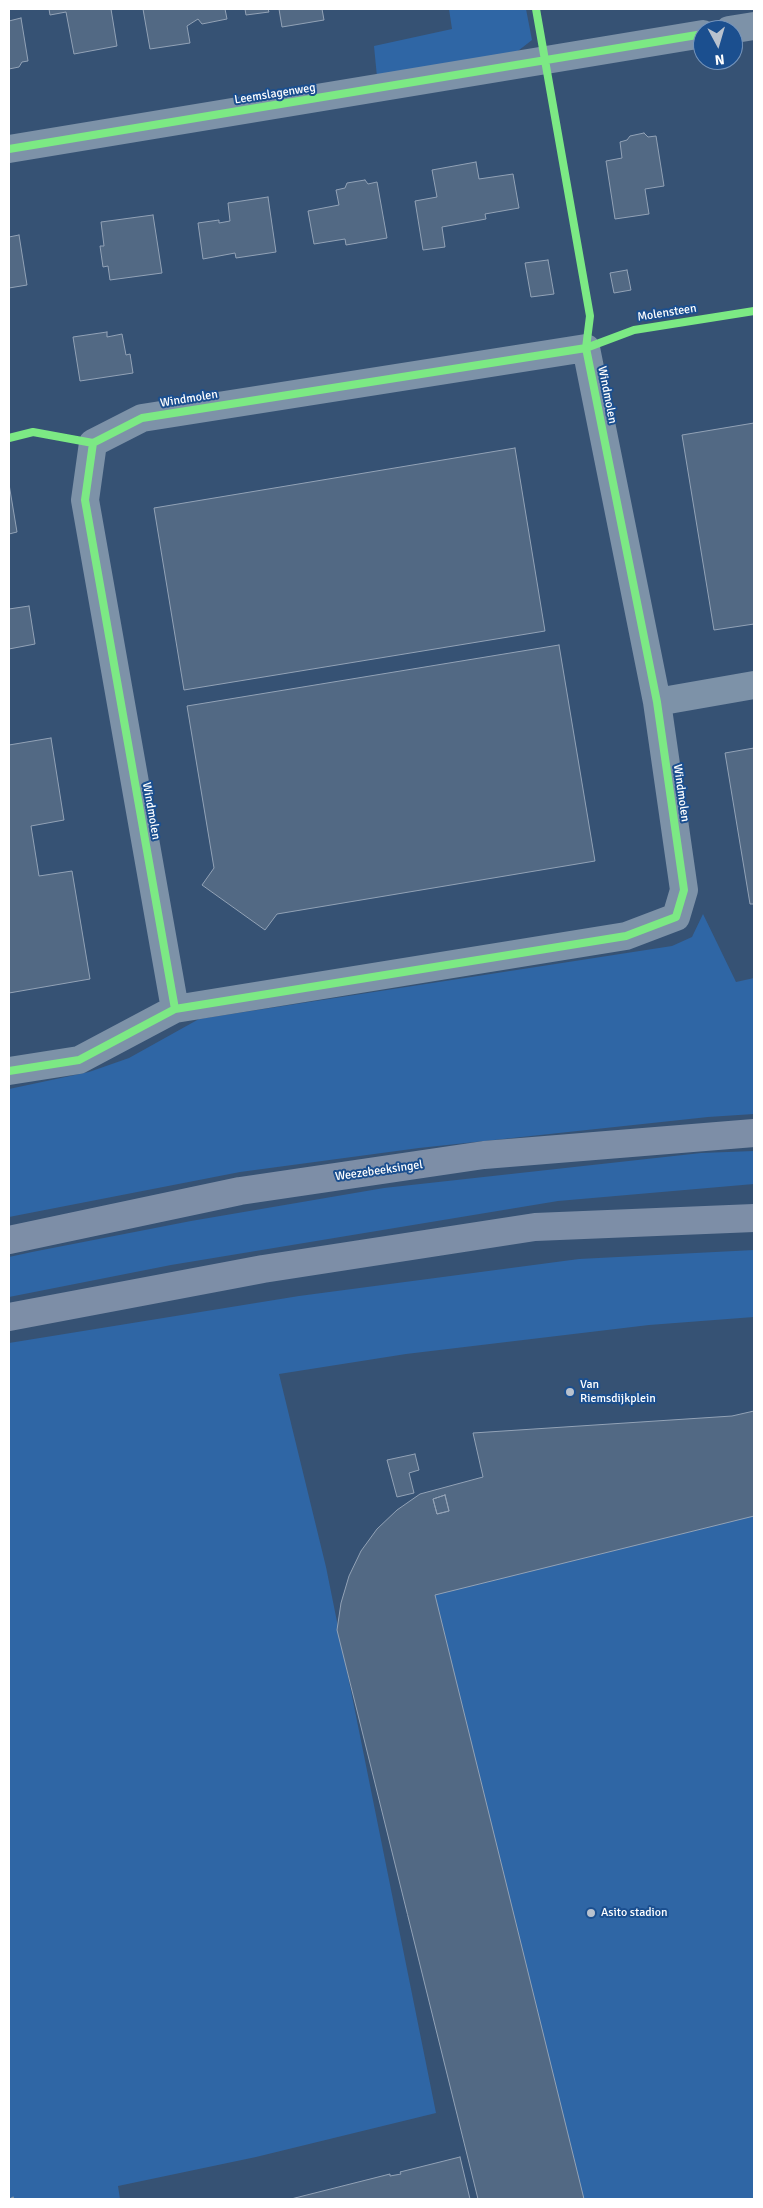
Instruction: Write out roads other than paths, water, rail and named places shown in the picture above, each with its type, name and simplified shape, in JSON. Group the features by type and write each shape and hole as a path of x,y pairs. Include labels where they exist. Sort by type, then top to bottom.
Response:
{"main road":[{"name":"Weezebeeksingel","path":"9,1240 240,1191 474,1157 754,1133"},
{"path":"9,1317 263,1269 535,1227 754,1218"}],"street":[{"name":"Leemslagenweg","path":"9,149 693,36"},
{"name":"Windmolen","path":"9,1071 79,1060 175,1009 626,936 676,917 684,890 657,702 586,348 142,418 93,442 85,500 175,1009"},
{"path":"657,702 754,685"}],"place":[{"name":"Van Riemsdijkplein","path":"570,1392"},
{"name":"Asito stadion","path":"591,1913"}]}
